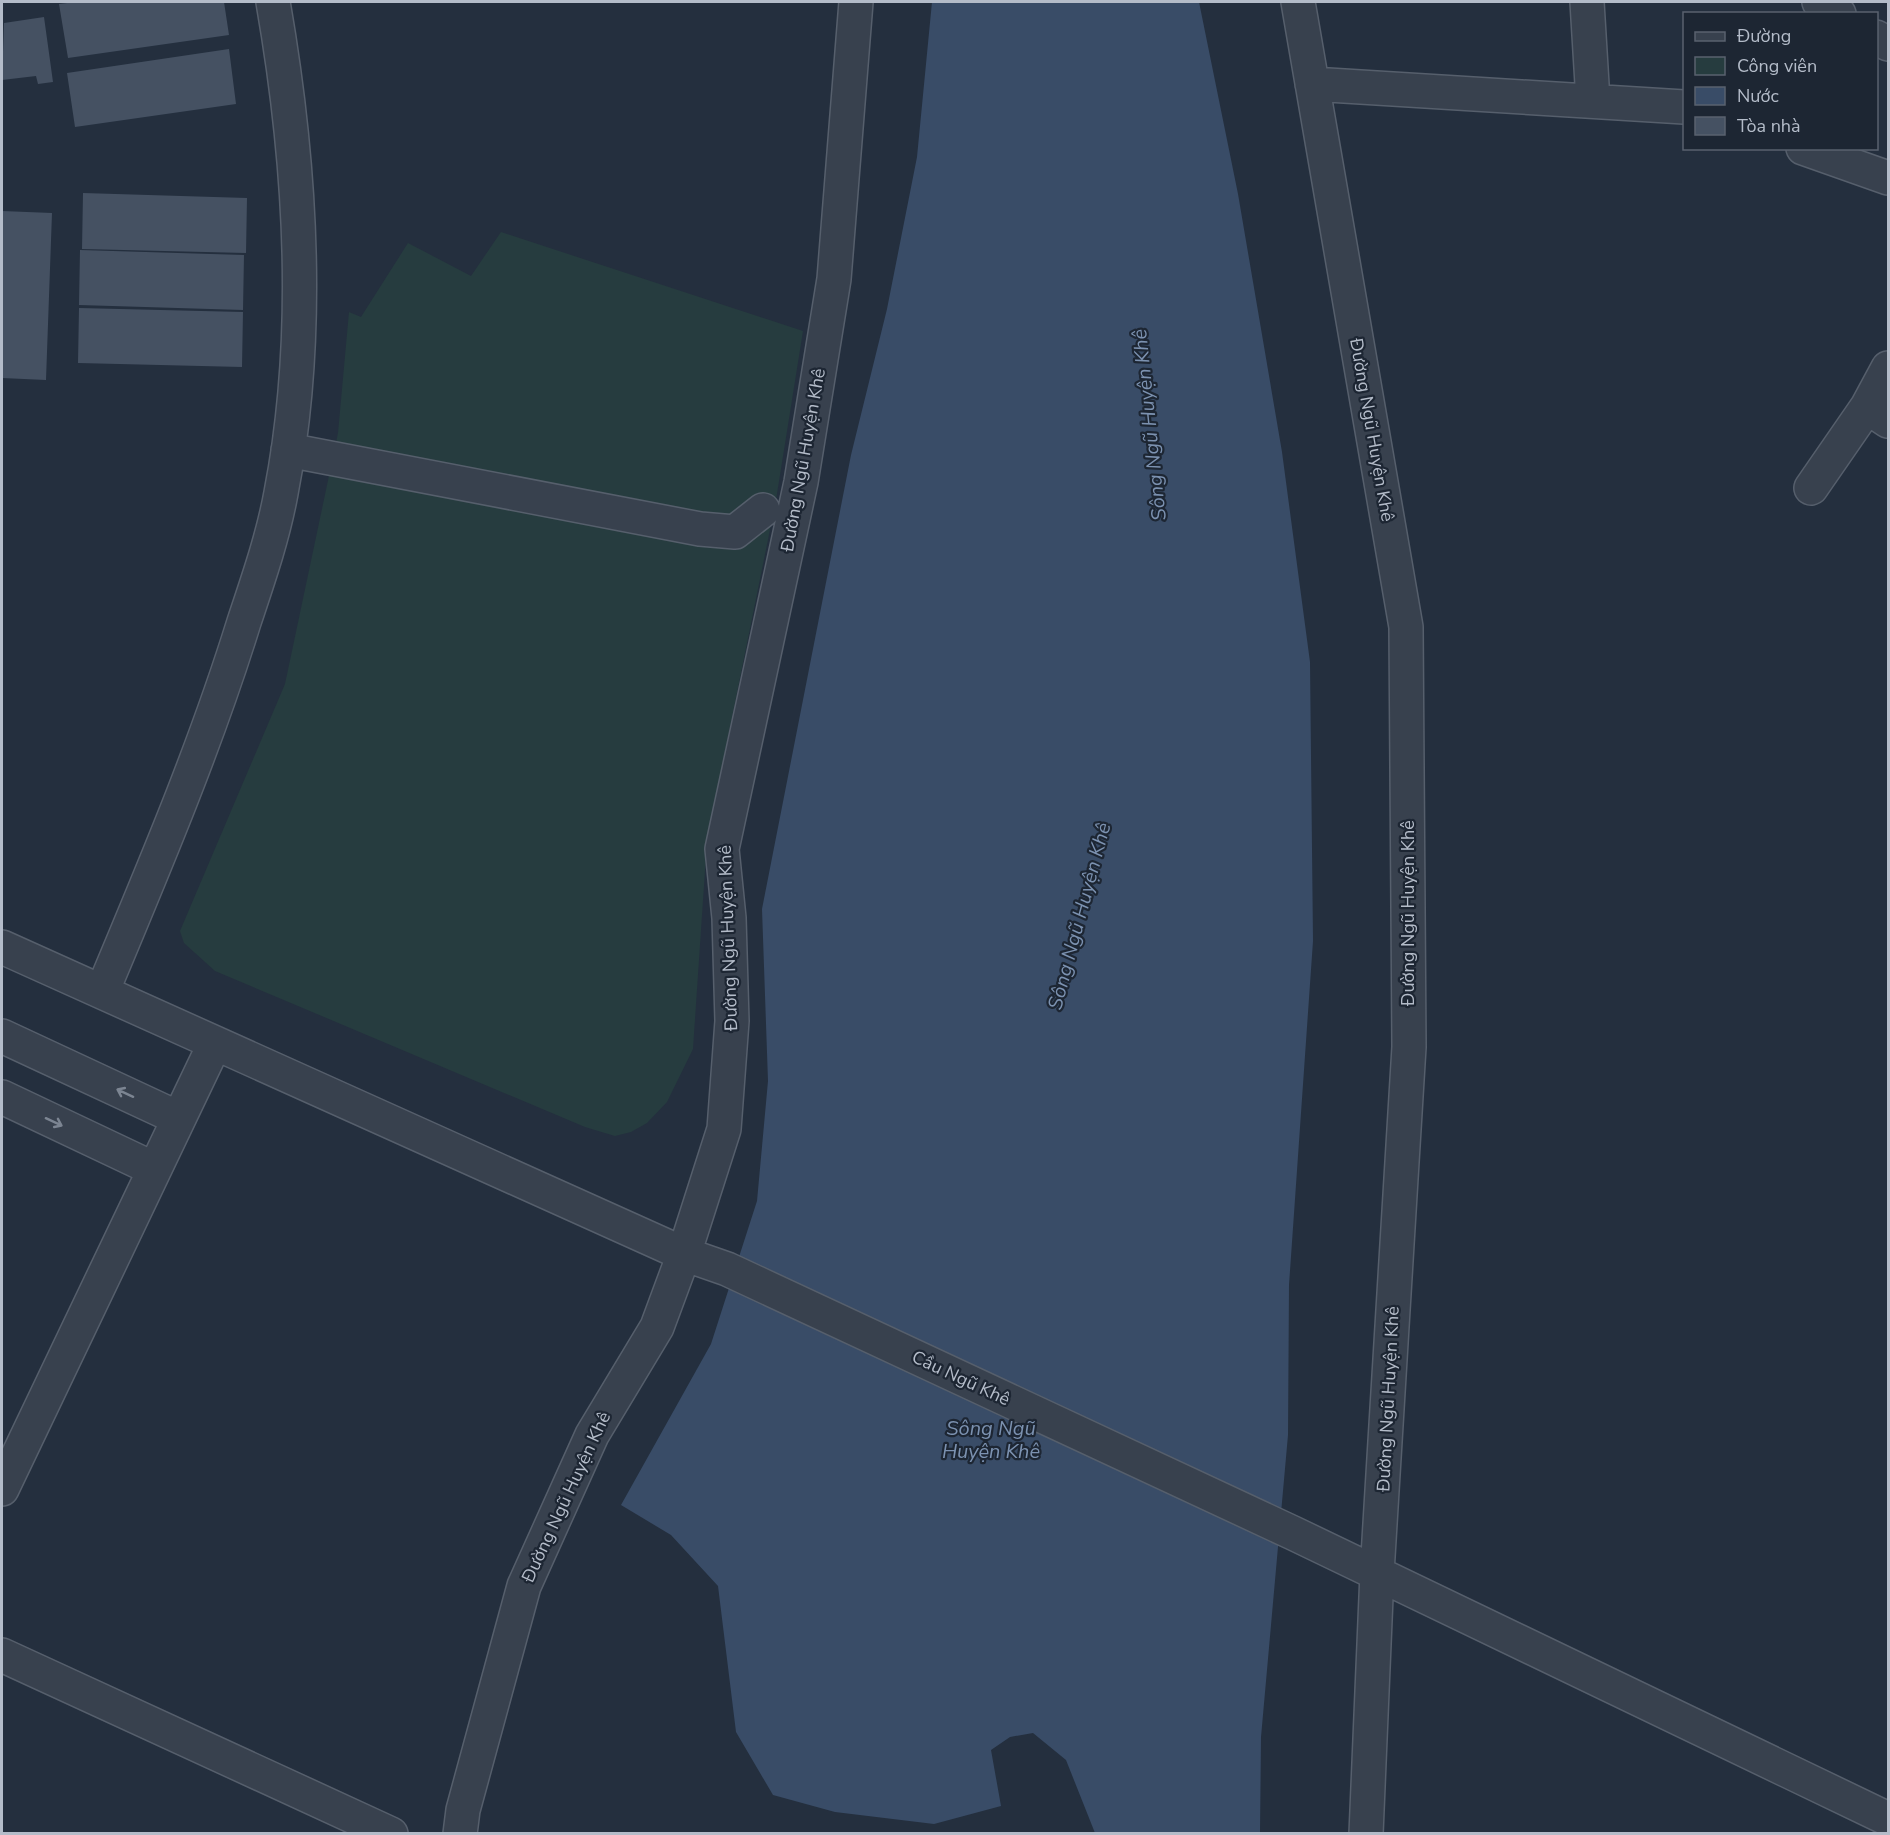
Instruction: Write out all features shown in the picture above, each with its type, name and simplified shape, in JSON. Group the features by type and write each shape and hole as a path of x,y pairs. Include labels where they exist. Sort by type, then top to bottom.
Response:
{"street":[{"path":"102,992 216,714 281,495 293,409 300,249 296,178 283,59 273,2"},
{"name":"Đường Ngũ Huyện Khê","path":"460,1833 463,1810 524,1586 592,1435 657,1327 684,1254 724,1129 732,1021 729,918 722,849 801,482 834,279 856,2"},
{"name":"Đường Ngũ Huyện Khê","path":"1298,2 1406,627 1409,1047 1377,1573 1366,1833"},
{"path":"1587,2 1593,101"},
{"path":"1819,2 1836,12"},
{"path":"1312,84 1683,107"},
{"path":"1809,150 1888,178"},
{"path":"1811,488 1878,414 1888,368"},
{"path":"288,450 700,530 735,532 763,510"},
{"name":"Cầu Ngũ Khê","path":"2,947 684,1254 727,1269 1293,1533 1888,1819"},
{"path":"2,1036 178,1118"},
{"path":"2,1489 215,1043"},
{"path":"2,1097 154,1169"},
{"path":"2,1655 391,1833"}],"green space":[{"path":"501,232 803,331 776,500 707,841 693,1049 667,1102 647,1123 631,1132 615,1136 585,1127 215,971 184,943 180,931 285,684 338,433 349,312 361,317 408,243 471,276"}],"water":[{"name":"Sông Ngũ Huyện Khê","path":"932,2 1199,2 1238,194 1282,452 1310,662 1313,941 1289,1285 1288,1435 1261,1737 1260,1833 1095,1833 1066,1760 1033,1733 1010,1737 991,1750 1001,1806 934,1824 835,1812 773,1795 736,1732 718,1586 671,1535 621,1505 711,1344 757,1201 768,1081 762,909 851,455 887,309 917,157"}],"building":[{"path":"75,2 224,2 229,35 68,58 59,4"},
{"path":"44,17 53,82 38,84 36,76 2,80 4,23"},
{"path":"229,49 236,104 75,127 67,73"},
{"path":"83,193 247,198 246,253 82,249"},
{"path":"2,211 52,213 46,380 2,378"},
{"path":"80,250 244,255 243,310 79,305"},
{"path":"79,308 243,312 242,367 78,363"}]}
